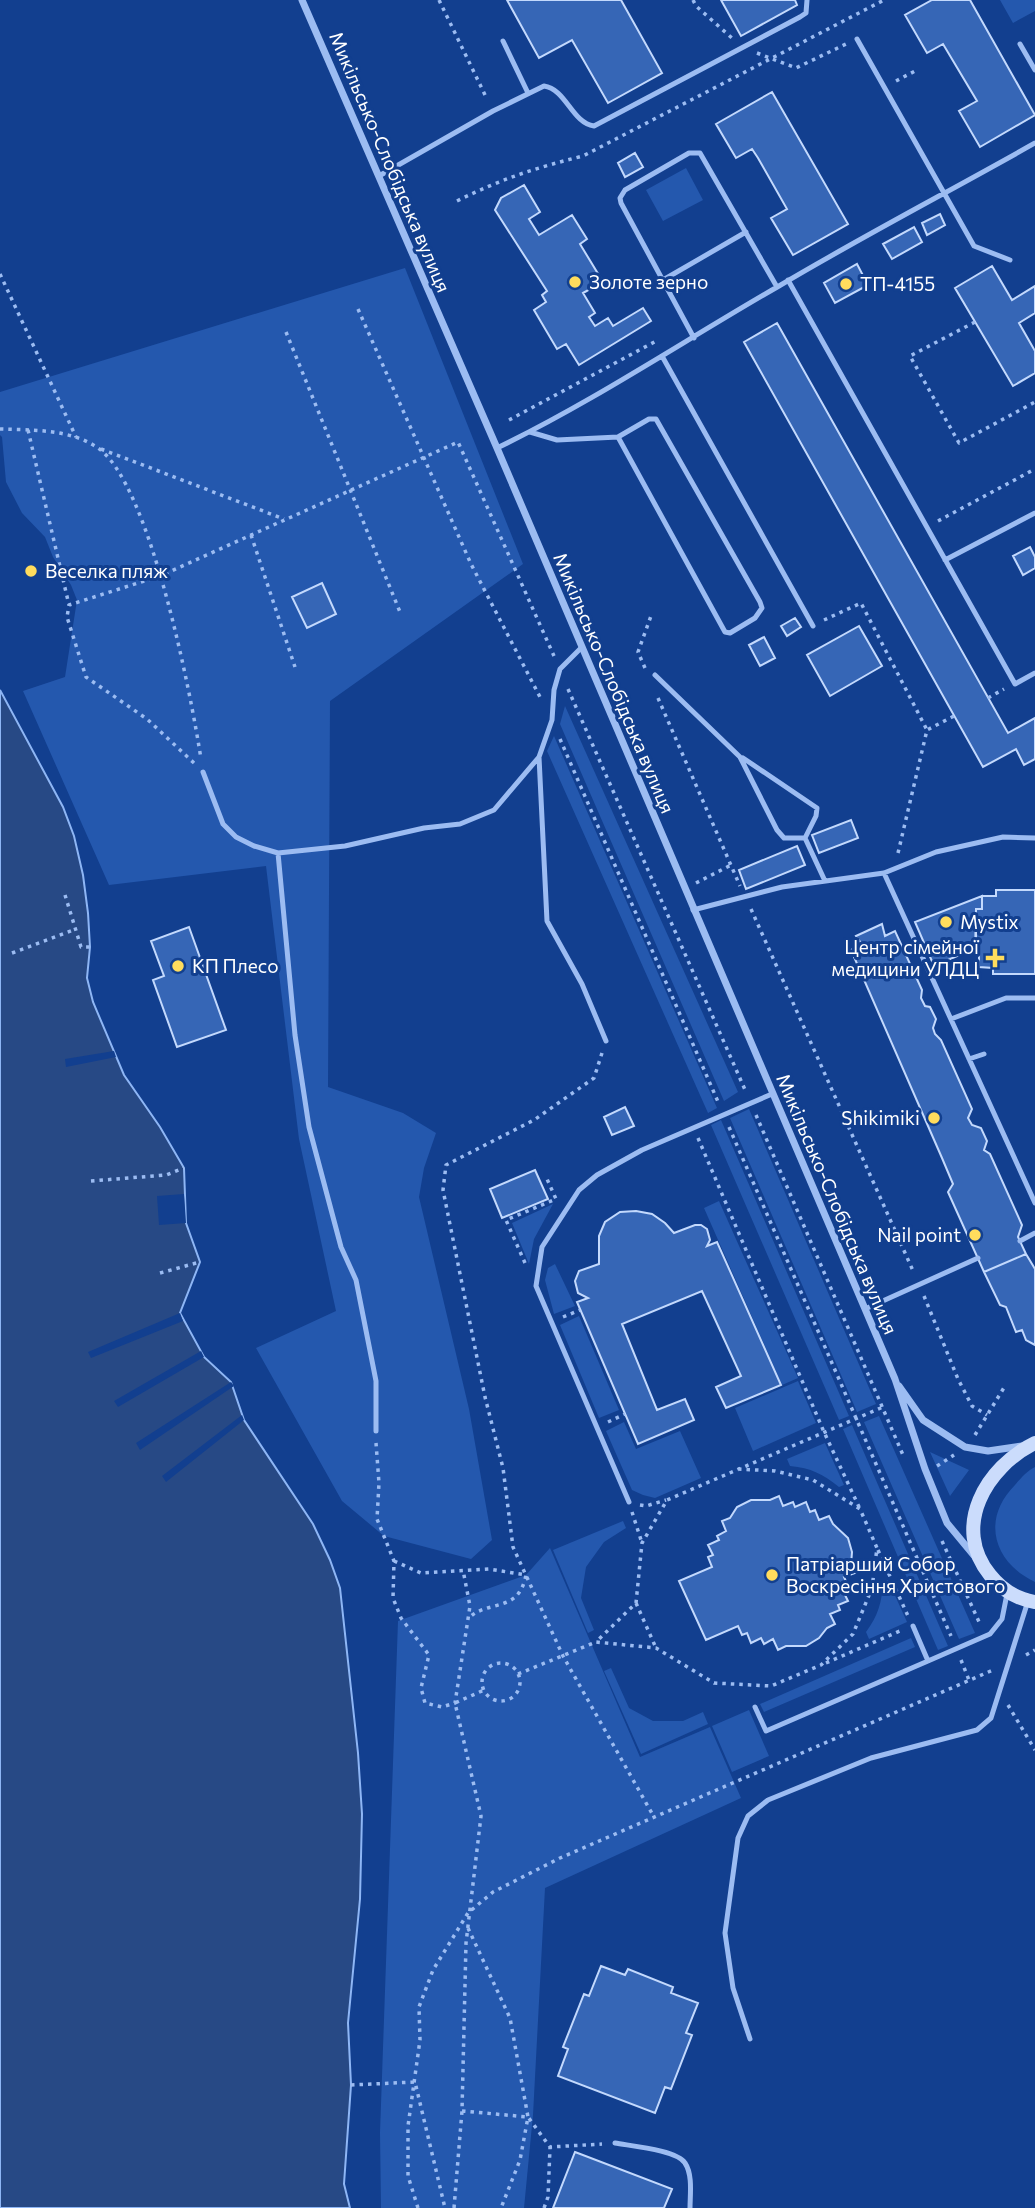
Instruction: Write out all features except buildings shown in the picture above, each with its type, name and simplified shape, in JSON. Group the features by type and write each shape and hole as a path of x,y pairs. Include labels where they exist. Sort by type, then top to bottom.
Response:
{"street":[{"name":"Микільсько-Слобідська вулиця","path":"302,0 497,448 865,1309 895,1380 925,1469 947,1523 979,1561"},
{"name":"Микільсько-Слобідська вулиця","path":"895,1380 923,1420 965,1447 988,1451 1034,1443"},
{"path":"1032,1602 1008,1593 979,1561 973,1535 975,1514 984,1489 1012,1457 1034,1443"}],"lane":[{"path":"379,176 493,111 544,86 550,86 585,123 594,126 800,17 806,13 807,0"},
{"path":"857,39 974,246 1010,260"},
{"path":"503,41 528,93"},
{"path":"1020,44 1035,70"},
{"path":"497,448 530,432 694,338 777,286 1035,143"},
{"path":"694,338 621,203 620,198 625,190 689,153 700,153 777,286"},
{"path":"663,280 746,232"},
{"path":"788,280 1014,684 1035,673"},
{"path":"662,356 813,626"},
{"path":"530,432 557,440 618,438 652,418 660,423 760,602 762,608 755,618 730,634 725,632 618,438"},
{"path":"945,561 1035,513"},
{"path":"203,772 223,824 236,837 278,853 345,846 424,828 460,824 494,810 538,757 552,720 554,690 560,669 581,648"},
{"path":"652,676 740,757 817,808 817,816 805,838"},
{"path":"538,757 547,922 582,984 606,1041"},
{"path":"740,757 780,835 790,839 805,838"},
{"path":"693,909 782,887 884,873 936,852 1003,836 1035,838"},
{"path":"805,838 825,881"},
{"path":"278,853 295,1035 309,1127 341,1247 356,1280 376,1381 376,1431"},
{"path":"884,873 1035,1203"},
{"path":"951,1019 1006,998 1035,998"},
{"path":"969,1059 984,1054"},
{"path":"629,1502 536,1286 542,1247 579,1190 597,1175 693,1126 772,1094"},
{"path":"1020,1241 1035,1233"},
{"path":"865,1309 978,1258"},
{"path":"755,1707 766,1731 986,1636 1002,1619 1008,1593"},
{"path":"750,2039 733,1988 725,1933 738,1839 748,1816 768,1800 871,1758 977,1730 991,1718 1007,1663 1032,1602"},
{"path":"913,1626 928,1661"},
{"path":"615,2143 674,2155 685,2163 690,2179 690,2208"}],"path":[{"path":"439,0 493,111"},
{"path":"457,201 501,180 583,156 884,0"},
{"path":"896,81 915,72"},
{"path":"0,274 76,438"},
{"path":"358,309 471,564 552,720 969,1680"},
{"path":"975,322 910,356 958,443 1035,402"},
{"path":"509,420 687,325"},
{"path":"286,332 400,612"},
{"path":"0,429 28,429 76,438 285,520"},
{"path":"28,429 69,605 67,617 86,677 147,719 203,772"},
{"path":"69,605 160,576 458,442 751,1102 908,1464"},
{"path":"99,449 119,469 129,487 153,550 188,685 203,772"},
{"path":"927,527 1035,469"},
{"path":"251,535 295,667"},
{"path":"813,626 861,604 927,730 894,869"},
{"path":"651,616 638,652 652,676"},
{"path":"654,690 919,1285 958,1379 972,1406 987,1415"},
{"path":"927,730 954,716"},
{"path":"65,895 81,947 90,947"},
{"path":"12,953 76,929"},
{"path":"606,1041 594,1078 534,1120 446,1165 443,1190 485,1397 503,1468 513,1547 563,1656 654,1817"},
{"path":"596,1642 656,1648 714,1683 771,1686 913,1626 824,1432 693,1126"},
{"path":"91,1181 166,1175 184,1168"},
{"path":"536,1286 506,1220 556,1199 547,1178"},
{"path":"160,1273 200,1262"},
{"path":"551,1322 580,1310"},
{"path":"629,1502 646,1506 667,1500 883,1407"},
{"path":"597,1427 625,1414"},
{"path":"376,1431 379,1483 377,1519 394,1561 393,1598 401,1618 429,1655 421,1688 425,1703 442,1707 484,1690"},
{"path":"738,1469 775,1471 813,1480 860,1509"},
{"path":"642,1543 667,1500"},
{"path":"629,1502 642,1543 636,1603 656,1648"},
{"path":"941,1537 986,1636"},
{"path":"821,1665 853,1634 872,1588 877,1548"},
{"path":"394,1561 421,1573 489,1569 526,1575"},
{"path":"454,2208 462,2111 463,1989 467,1926 481,1816 455,1703 470,1606 463,1570"},
{"path":"468,1619 475,1612 505,1603 520,1594 526,1575"},
{"path":"518,1674 596,1642 636,1603"},
{"path":"418,2208 408,2176 408,2126 420,2040 419,2007 433,1970 468,1913 493,1892 560,1857 1035,1650"},
{"path":"493,1665 510,1665 518,1674 519,1686 506,1700 494,1699 482,1685 484,1673 493,1665"},
{"path":"1000,1691 1035,1750"},
{"path":"467,1926 510,2018 528,2117 520,2160 501,2208"},
{"path":"351,2085 415,2082"},
{"path":"415,2082 445,2208"},
{"path":"462,2111 528,2117 550,2147 548,2197 544,2208"},
{"path":"550,2147 615,2143"}],"shaded area":[{"path":"1000,0 1035,0 1035,11 1013,23"},
{"path":"686,168 703,200 663,221 646,190"},
{"path":"405,268 523,564 330,701 328,1087 403,1113 436,1133 424,1168 419,1197 469,1409 492,1540 471,1559 384,1536 342,1501 256,1348 336,1311 299,1139 266,866 109,885 23,691 65,677 77,600 45,537 22,513 6,482 0,435 0,392"},
{"path":"0,690 63,807 74,836 88,913 90,947 87,978 93,1002 124,1075 184,1168 186,1223 200,1262 180,1313 204,1357 231,1382 244,1420 313,1524 340,1588 362,1814 360,1899 348,2023 351,2085 344,2184 350,2208 0,2208"},
{"path":"565,706 738,1092 724,1101 560,724"},
{"path":"554,736 717,1108 708,1113 547,751"},
{"path":"749,1109 876,1404 857,1412 730,1118"},
{"path":"721,1120 849,1416 839,1420 711,1125"},
{"path":"719,1201 798,1378 782,1385 704,1208"},
{"path":"553,1204 534,1239 529,1264 512,1223"},
{"path":"555,1264 575,1306 554,1314 545,1280 548,1268"},
{"path":"579,1316 619,1410 599,1418 560,1325"},
{"path":"798,1381 816,1423 753,1451 735,1408"},
{"path":"879,1416 975,1633 959,1639 864,1422"},
{"path":"624,1422 636,1449 680,1431 701,1478 655,1498 632,1490 606,1431"},
{"path":"852,1425 948,1646 938,1650 843,1429"},
{"path":"825,1443 844,1485 839,1487 816,1472 790,1466 787,1459"},
{"path":"930,1452 969,1470 950,1496"},
{"path":"1035,1467 1035,1582 1009,1563 996,1539 995,1525 1004,1498 1022,1477"},
{"path":"623,1521 626,1528 604,1542 586,1567 581,1598 594,1630 588,1633 553,1550"},
{"path":"550,1548 640,1757 710,1727 741,1798 545,1888 533,2115 524,2208 381,2208 380,2133 398,1621 526,1575"},
{"path":"888,1580 907,1622 869,1639 866,1632 879,1608 883,1582"},
{"path":"911,1638 915,1647 764,1712 760,1704"},
{"path":"611,1668 629,1708 653,1721 683,1721 703,1712 708,1724 641,1754 604,1671"},
{"path":"749,1710 769,1756 732,1772 712,1726"}],"pier":[{"path":"114,1051 116,1057 66,1067 65,1059"},
{"path":"184,1194 186,1223 159,1225 157,1196"},
{"path":"180,1313 183,1321 91,1358 88,1352"},
{"path":"201,1351 204,1357 118,1407 114,1401"},
{"path":"231,1382 234,1386 140,1450 136,1443"},
{"path":"242,1415 244,1420 166,1482 162,1476"}],"place":[{"name":"Золоте зерно","path":"575,282"},
{"name":"ТП-4155","path":"846,284"},
{"name":"Веселка пляж","path":"31,571"},
{"name":"Mystix","path":"946,922"},
{"name":"Центр сімейної медицини УЛДЦ","path":"995,958"},
{"name":"КП Плесо","path":"178,966"},
{"name":"Shikimiki","path":"934,1118"},
{"name":"Nail point","path":"975,1235"},
{"name":"Патріарший Собор Воскресіння Христового","path":"772,1575"}]}
